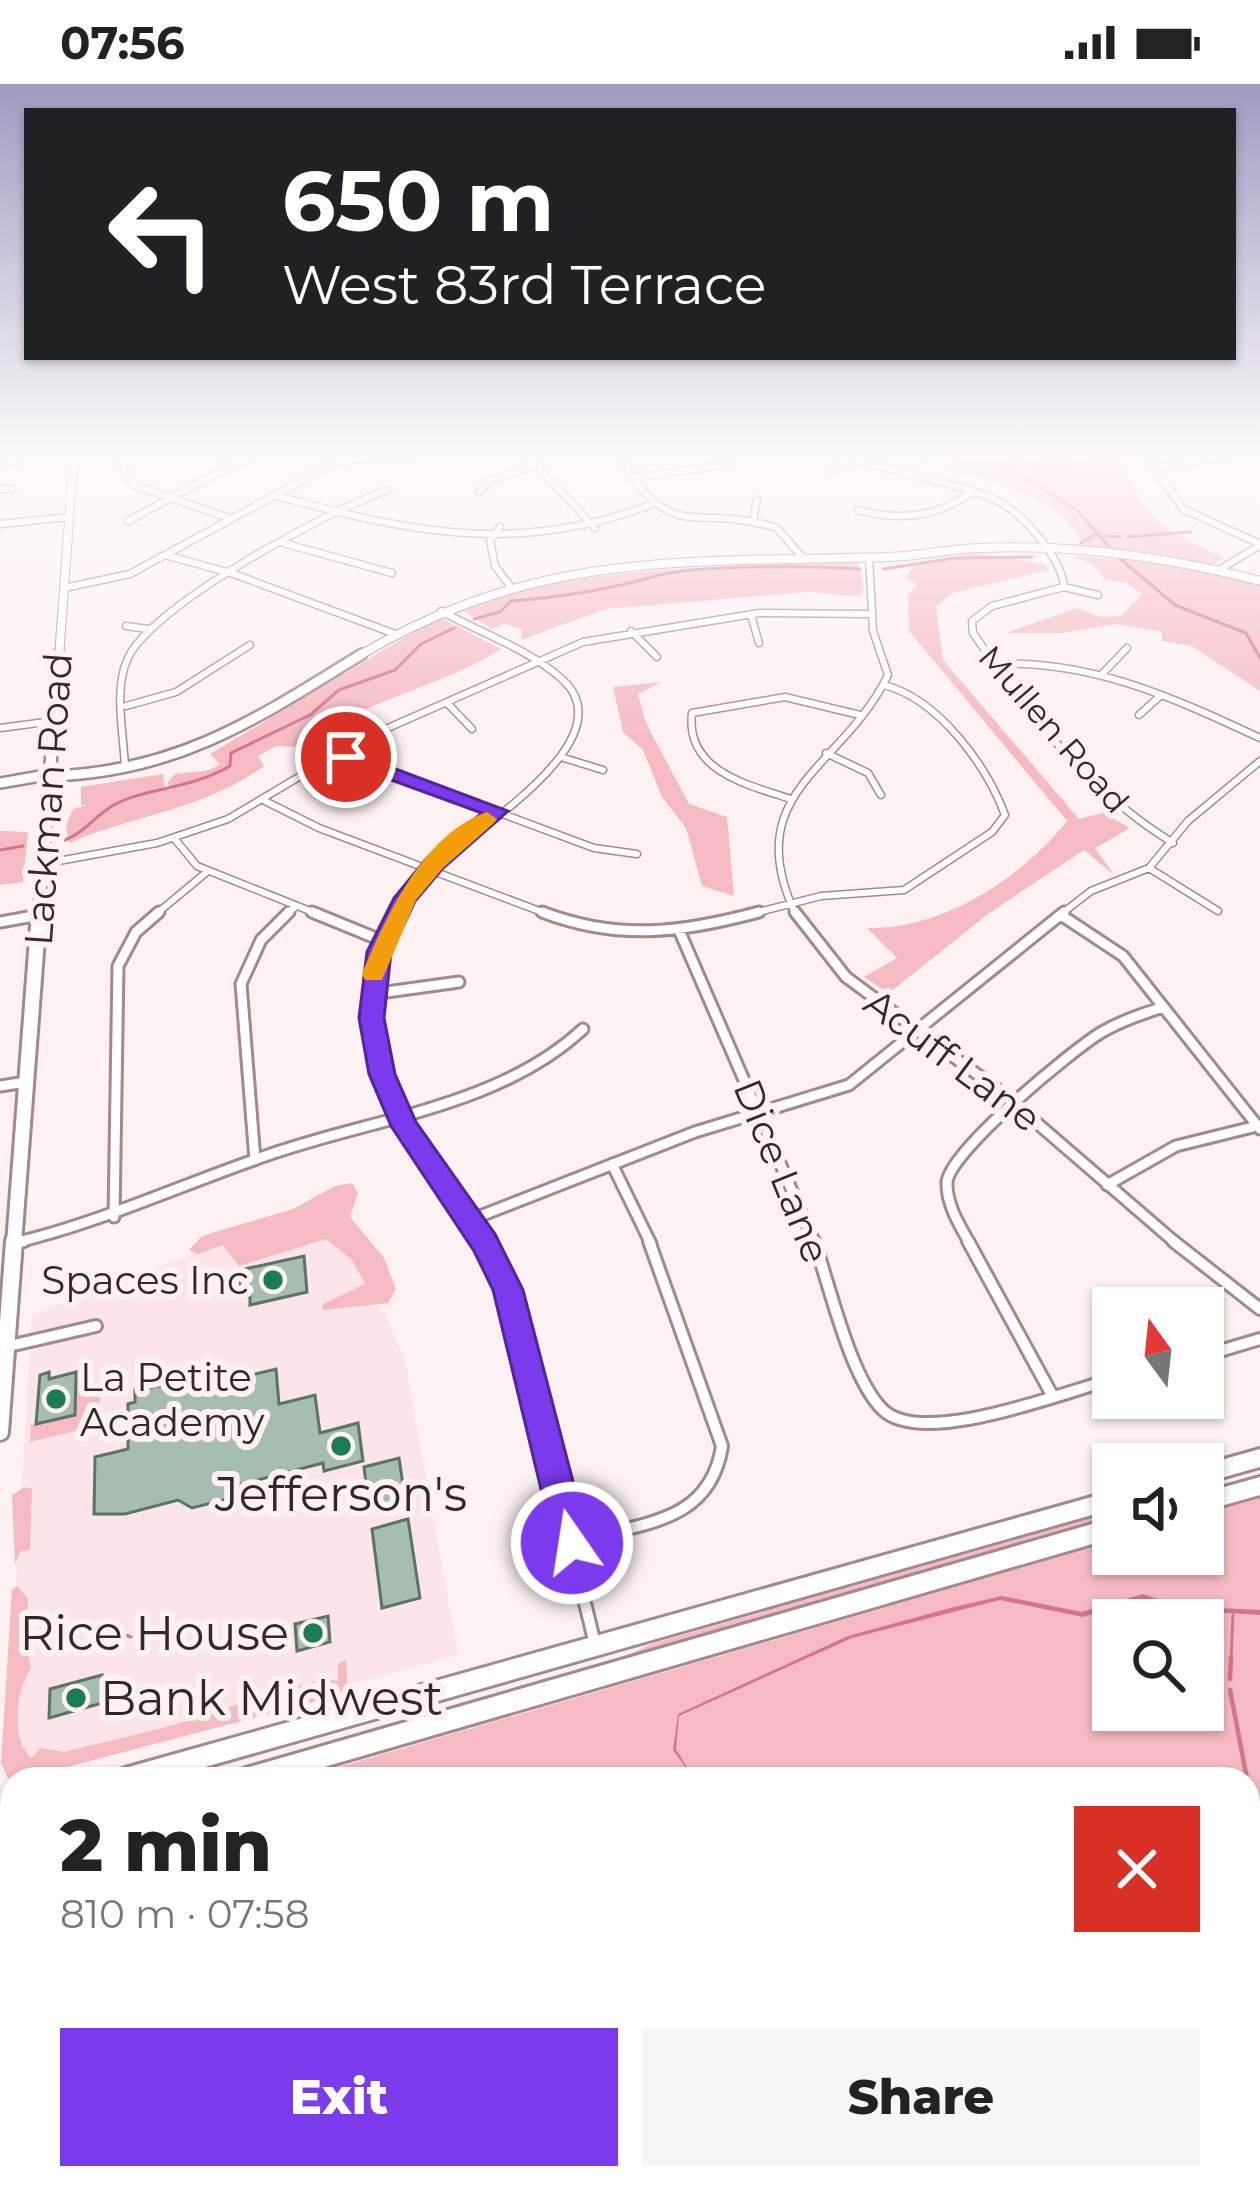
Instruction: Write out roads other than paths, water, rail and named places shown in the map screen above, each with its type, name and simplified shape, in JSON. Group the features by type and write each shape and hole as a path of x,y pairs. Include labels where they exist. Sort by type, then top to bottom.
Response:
{"main road":[{"name":"Lackman Road","path":"0,1432 67,550"},
{"path":"1224,1468 1260,1458"},
{"path":"1224,1496 1260,1486"},
{"path":"168,1767 1092,1506"},
{"path":"287,1767 1092,1534"}],"street":[{"path":"64,588 117,579 173,550"},
{"path":"125,765 128,657 148,629 272,550"},
{"path":"310,550 392,573"},
{"path":"492,550 495,566 511,586"},
{"path":"798,550 802,557"},
{"path":"0,783 168,757 250,725 395,634 441,611 511,586 582,573 802,557 1019,550"},
{"path":"1047,550 1064,578 1064,587 1098,595"},
{"path":"1060,550 1139,557 1260,581"},
{"path":"1219,570 1251,550"},
{"path":"165,555 234,574 395,634"},
{"path":"265,801 428,870 592,930 633,934 680,930 791,904 914,886 1001,823 1002,803 932,712 913,695 884,685 888,675 872,614 869,557"},
{"name":"Mullen Road","path":"1064,587 976,616 973,633 1113,805 1173,843"},
{"path":"441,611 568,684 582,710 580,732 564,758 428,870 405,898 383,941 372,994 375,1045 400,1116 495,1262 519,1320 596,1648"},
{"path":"43,863 174,838 265,801 339,753 583,642 751,615 872,614"},
{"path":"751,615 761,635 759,643"},
{"path":"126,626 148,629"},
{"path":"632,631 657,657"},
{"path":"126,706 176,692 250,645"},
{"path":"1103,673 1127,648"},
{"path":"995,664 1051,660 1103,673 1260,738"},
{"name":"Acuff Lane","path":"884,685 791,799 778,845 791,904 826,959 1017,1105 1260,1310"},
{"path":"1139,715 1160,696"},
{"path":"791,799 718,775 690,730 688,712 785,697 860,715"},
{"path":"449,705 472,729"},
{"path":"0,728 52,721"},
{"path":"339,753 594,848 637,854"},
{"path":"826,753 868,773 881,795"},
{"path":"564,758 603,770"},
{"path":"470,1220 759,1110 849,1085 1100,885 1149,868 1188,821 1260,761"},
{"path":"174,838 184,856 208,871 383,941"},
{"path":"1149,868 1217,911"},
{"path":"114,1217 118,967 136,932 208,871"},
{"path":"255,1160 241,983 261,940 295,907"},
{"path":"0,922 38,915"},
{"path":"1061,915 1118,950 1259,1127 1176,1146 1107,1185"},
{"name":"Dice Lane","path":"680,930 809,1223 863,1380 884,1411 925,1427 1052,1395"},
{"path":"372,994 459,982"},
{"path":"1092,1385 1052,1395 953,1213 946,1189 960,1156 1096,1034 1163,1006"},
{"path":"14,1243 114,1217 255,1160 400,1116 561,1052 583,1029"},
{"path":"0,1087 26,1082"},
{"path":"572,1543 693,1507 708,1495 722,1463 715,1419 664,1270 611,1164"},
{"path":"3,1348 96,1326"},
{"path":"1224,1350 1260,1339"}],"waterway":[{"path":"1117,556 1175,605 1246,633 1260,658"},
{"path":"883,569 955,558 1032,557"},
{"path":"474,619 500,612 511,601 585,592 675,572 756,567 860,569"},
{"path":"65,840 124,800 230,766 231,753 310,715 339,690 395,670 421,644 454,628"},
{"path":"0,850 23,846"},
{"path":"1231,1661 1233,1615"},
{"path":"123,1634 131,1637"},
{"path":"1230,1679 1231,1658"},
{"path":"1230,1690 1245,1767"}],"place":[{"name":"Spaces Inc","path":"273,1280"},
{"name":"La Petite Academy","path":"56,1399"},
{"name":"Jefferson's","path":"341,1446"},
{"name":"Rice House","path":"313,1633"},
{"name":"Bank Midwest","path":"76,1698"}]}
